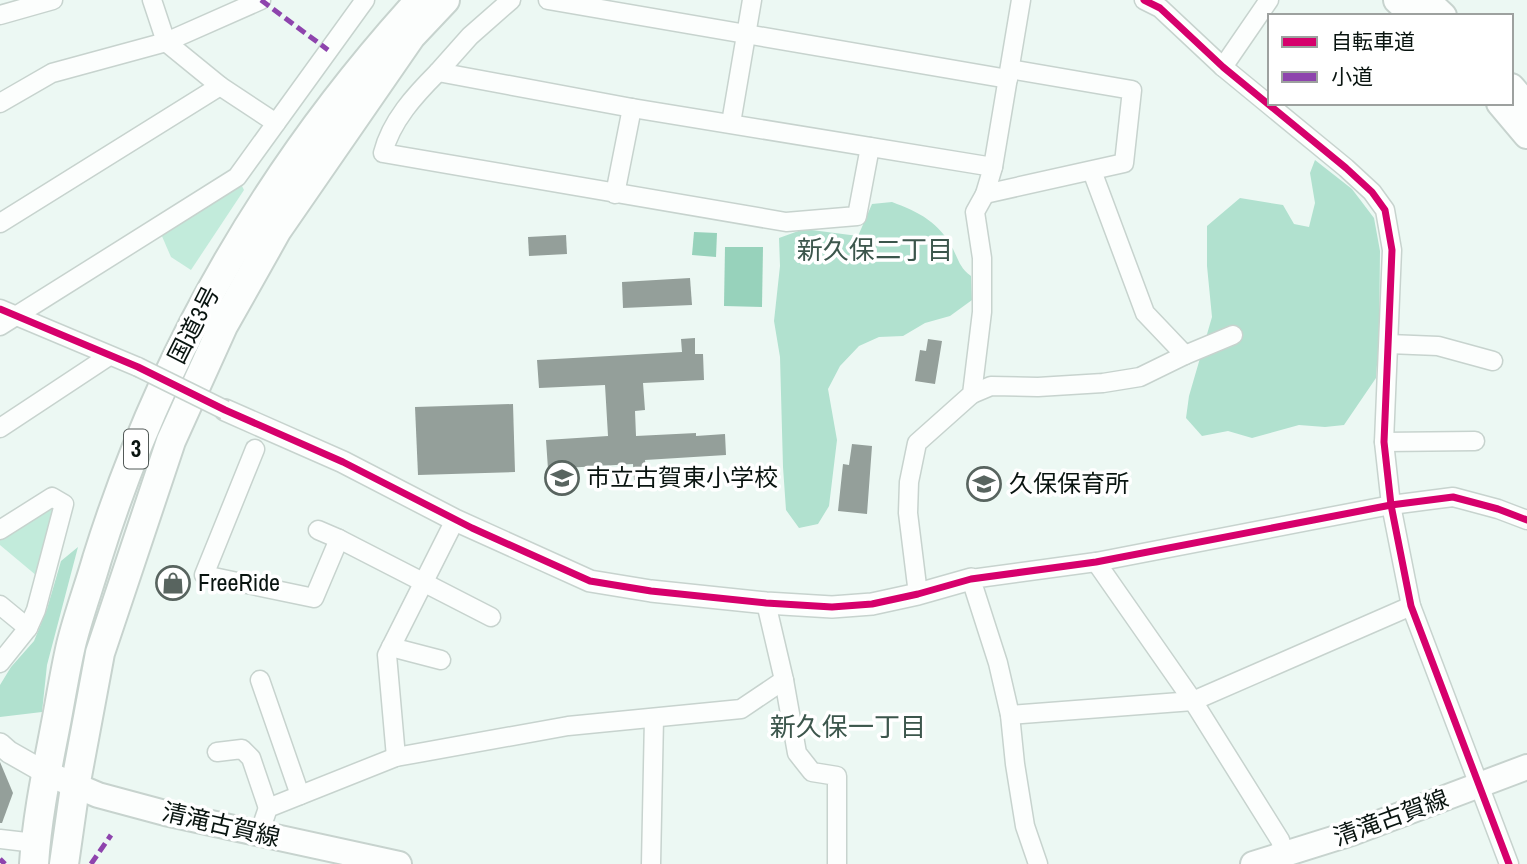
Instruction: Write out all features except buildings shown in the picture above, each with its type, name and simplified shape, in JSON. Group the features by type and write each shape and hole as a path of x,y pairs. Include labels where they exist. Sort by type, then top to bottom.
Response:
{"highway":[{"path":"359,88 385,18 401,0"},
{"name":"国道3号","path":"64,864 75,787 100,653 171,441 223,326 277,230 359,88 420,0"},
{"name":"国道3号","path":"35,853 46,773 71,643 109,523 144,426 198,311 254,216 313,128 359,88 445,0"},
{"path":"359,88 467,0"}],"main road":[{"path":"1397,0 1412,14"},
{"path":"1426,0 1441,14"},
{"path":"1513,89 1527,105"},
{"path":"1502,105 1527,135"},
{"name":"清滝古賀線","path":"1253,864 1352,833 1527,767"},
{"name":"清滝古賀線","path":"46,773 98,795 165,813 399,864"}],"street":[{"path":"0,15 53,0"},
{"path":"152,0 166,42 220,86 276,123"},
{"path":"0,103 52,73 166,42 261,0"},
{"path":"0,326 8,312 237,177 365,0"},
{"path":"512,0 470,36 422,88 388,134 383,153 786,222 857,216 870,147"},
{"path":"548,0 746,35 1132,90 1124,163 985,194"},
{"path":"731,123 752,0"},
{"path":"972,394 982,312 982,258 975,212 985,194 993,167 1021,0"},
{"path":"1144,0 1160,8 1223,67 1268,104"},
{"path":"1223,67 1269,0"},
{"path":"438,72 632,108 993,167"},
{"path":"0,223 220,86"},
{"path":"1269,105 1346,168 1372,192 1385,210 1392,250 1384,442 1391,505 1410,606 1509,864"},
{"path":"615,194 632,108"},
{"path":"1092,171 1145,313 1185,355"},
{"path":"8,312 138,367 225,410 343,462 455,520 590,581 651,591 832,607 872,604 971,579 1096,562 1391,505 1453,497 1527,520"},
{"path":"918,594 908,513 909,482 918,443 972,394 991,386 1038,387 1102,383 1140,377 1233,335"},
{"path":"1389,344 1438,346 1493,361"},
{"path":"0,428 109,356"},
{"path":"1384,442 1475,441"},
{"path":"255,449 204,575 314,597 339,539"},
{"path":"0,530 52,497 64,504 36,610 28,628 0,663"},
{"path":"396,757 387,655 455,520"},
{"path":"318,530 491,617"},
{"path":"1096,562 1193,701 1280,840 1284,855"},
{"path":"971,579 998,663 1010,715 1025,826 1038,864"},
{"path":"766,603 797,753 812,772 837,776 837,864"},
{"path":"0,605 28,628"},
{"path":"1010,715 1193,701 1410,606"},
{"path":"391,647 441,660"},
{"path":"260,680 300,795"},
{"path":"268,808 396,757 569,726 741,709 784,680"},
{"path":"650,864 653,718"},
{"path":"0,744 46,773"},
{"path":"217,752 242,748 251,758 268,808 259,834"},
{"path":"0,839 35,853"}],"shaded area":[{"path":"1315,160 1352,189 1374,218 1380,251 1376,378 1344,425 1299,425 1252,438 1228,431 1202,436 1186,418 1189,396 1212,317 1207,266 1207,226 1240,198 1283,205 1294,224 1309,227 1315,203 1310,173"},
{"path":"240,182 244,190 191,270 171,257 161,234"},
{"path":"892,202 919,214 941,232 962,267 971,276 972,300 950,316 925,323 903,336 879,337 859,346 840,366 828,389 837,440 829,506 818,524 799,528 786,510 783,467 780,357 774,321 780,266 779,238 804,229 858,236 872,204"},
{"path":"694,232 717,233 716,257 692,255"},
{"path":"725,247 763,247 762,307 724,306"},
{"path":"49,507 57,511 37,576 0,545 0,537"},
{"path":"78,547 47,665 42,712 0,717 0,685 11,667 34,641 61,561"}],"marked path":[{"path":"261,0 328,50"},
{"path":"91,864 111,835"},
{"path":"0,859 5,864"}],"cycle path":[{"path":"1144,0 1160,8 1223,67 1268,104"},
{"path":"1269,105 1346,168 1372,192 1385,210 1392,250 1384,442 1391,505 1411,606 1509,864"},
{"path":"0,309 138,367 225,410 343,462 472,528 590,581 651,591 832,607 872,604 971,579 1096,562 1391,505 1453,497 1527,520"}],"place":[{"name":"市立古賀東小学校","path":"562,478"},
{"name":"久保保育所","path":"984,484"},
{"name":"FreeRide","path":"173,583"}],"district":[{"name":"新久保二丁目","path":"875,250"},
{"name":"新久保一丁目","path":"848,727"}]}
